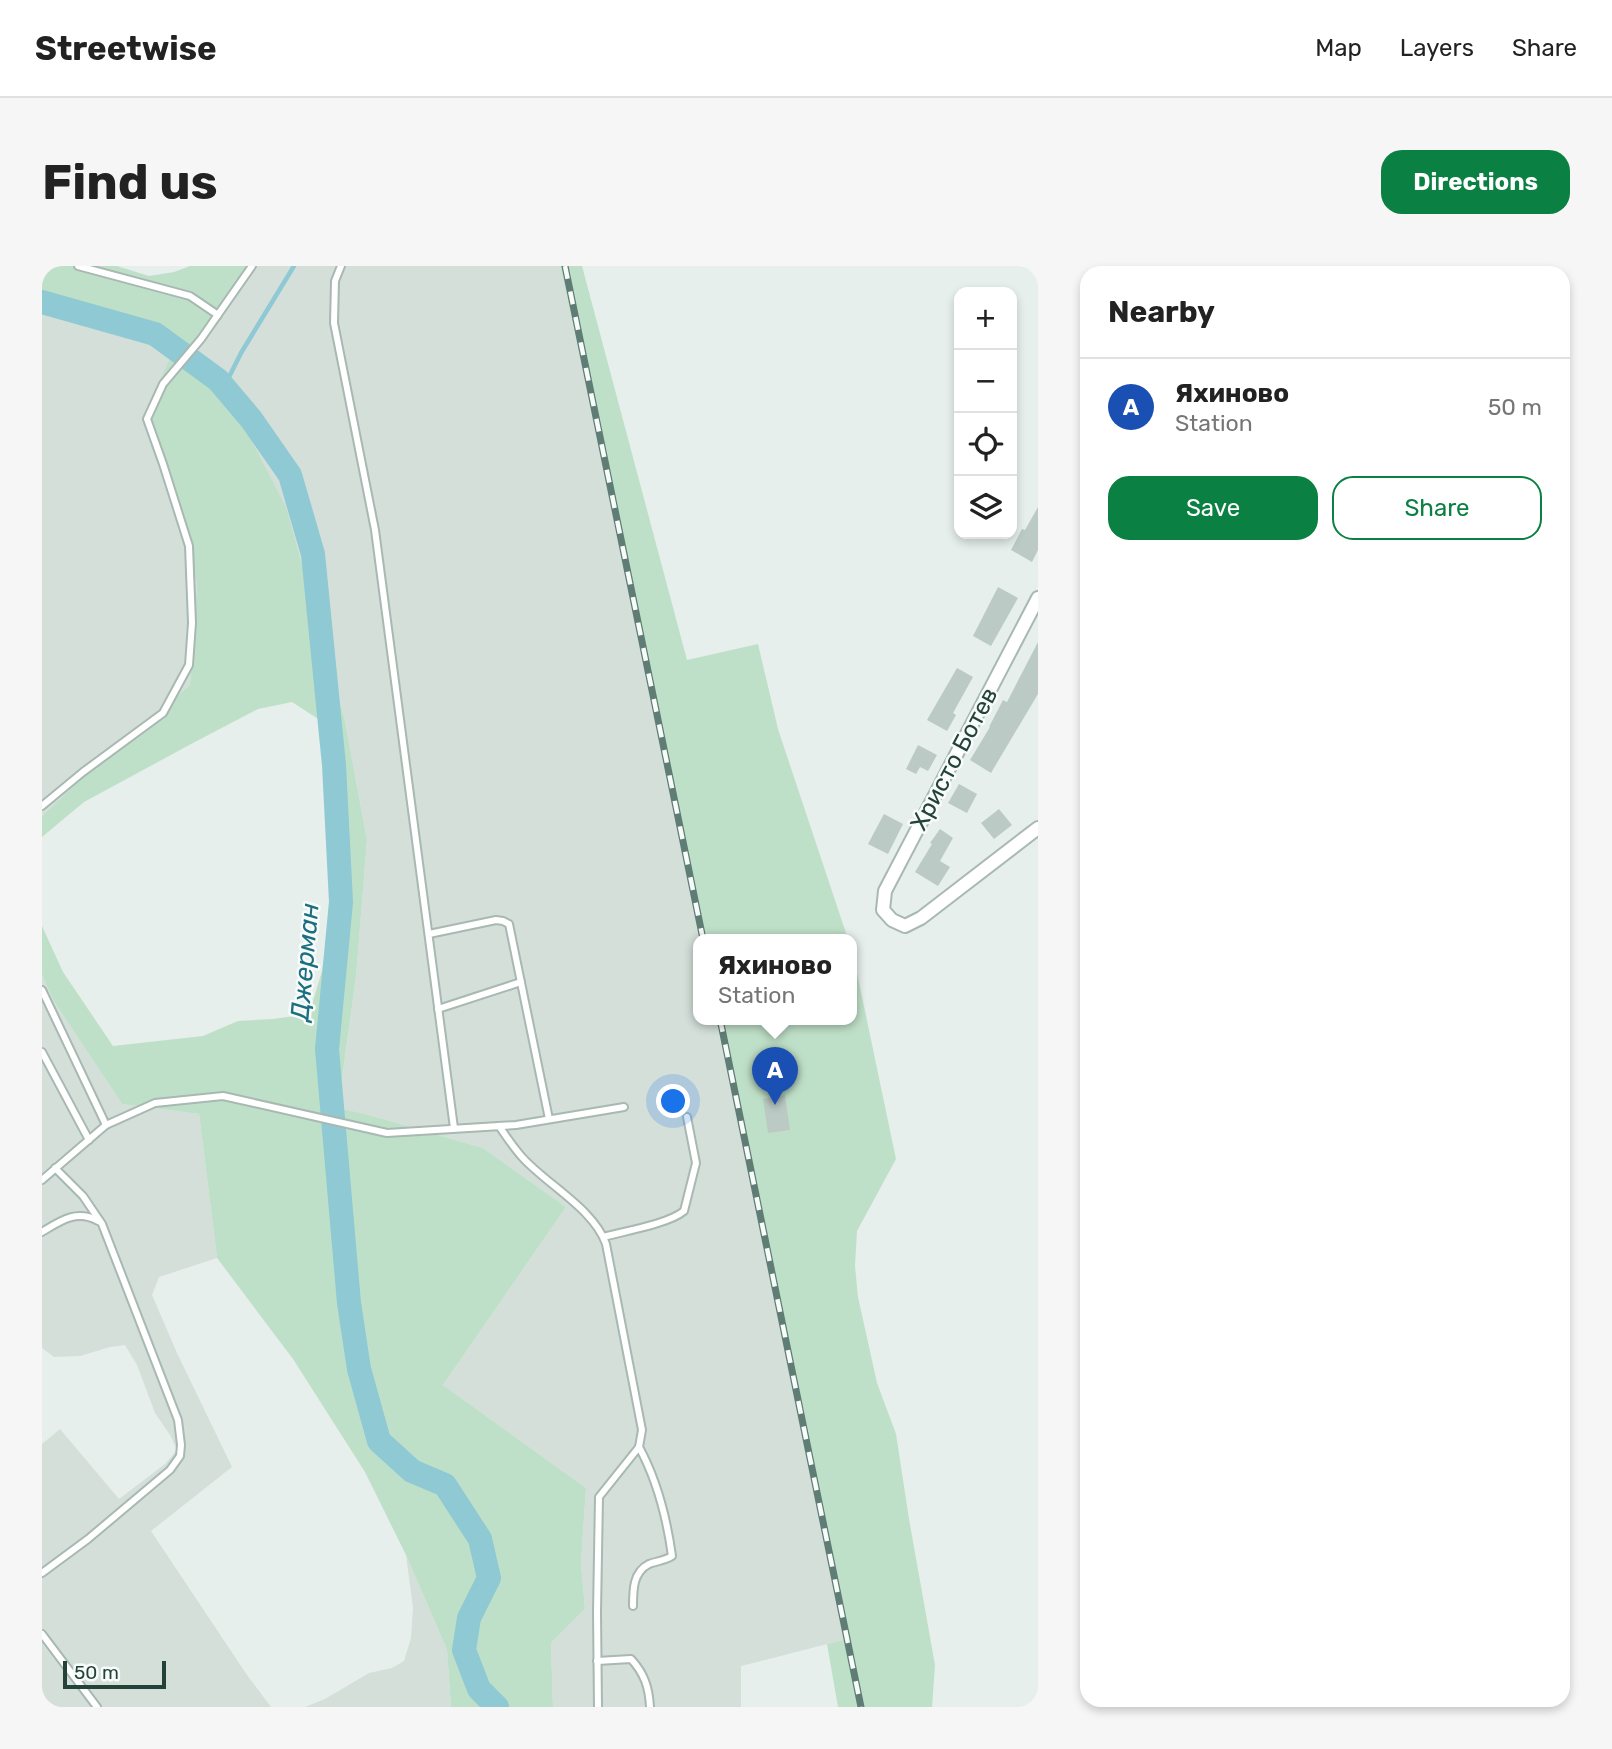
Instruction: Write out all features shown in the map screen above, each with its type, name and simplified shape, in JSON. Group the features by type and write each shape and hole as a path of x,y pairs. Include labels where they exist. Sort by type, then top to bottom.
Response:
{"street":[{"name":"Христо Ботев","path":"1038,598 885,891 883,910 892,920 905,926 921,918 1038,828"}],"lane":[{"path":"78,266 182,293 218,315"},
{"path":"42,806 163,713 189,665 192,623 189,546 146,419 163,384 201,339 252,266"},
{"path":"341,266 335,281 334,323 375,530 454,1128"},
{"path":"429,934 496,920 509,925 549,1119"},
{"path":"438,1009 521,982"},
{"path":"42,990 106,1125"},
{"path":"42,1052 89,1140"},
{"path":"42,1180 106,1125 155,1102 223,1096 387,1132 516,1125 624,1107"},
{"path":"603,1237 664,1221 684,1211 696,1163 687,1117"},
{"path":"499,1126 522,1157 589,1217 601,1232 642,1430 639,1447 599,1497 598,1707"},
{"path":"42,1573 170,1471 180,1456 181,1445 178,1420 102,1224 83,1196 55,1168"},
{"path":"42,1232 66,1218 80,1215 93,1218 102,1224"},
{"path":"633,1606 633,1591 640,1570 672,1556 666,1524 649,1466 639,1447"},
{"path":"42,1634 97,1707"},
{"path":"597,1661 631,1659 645,1677 650,1707"}],"shaded area":[{"path":"252,266 560,266 630,581 702,934 693,934 693,1025 721,1025 847,1639 741,1666 741,1707 553,1707 551,1643 585,1609 581,1563 586,1488 443,1385 566,1207 483,1148 376,1117 338,1109 356,977 367,840 345,721 317,622 192,349"},
{"path":"42,304 173,354 143,418 197,583 190,685 103,758 42,816"},
{"path":"42,975 53,1000 122,1104 199,1114 217,1258 159,1277 152,1295 232,1467 151,1531 271,1707 42,1707 42,1444 60,1429 119,1499 165,1464 177,1450 155,1413 137,1365 125,1345 80,1356 54,1357 42,1348"},
{"path":"406,1555 447,1650 451,1707 305,1707 325,1699 369,1673 392,1668 404,1661 411,1638 413,1608"}],"green space":[{"path":"42,266 117,266 149,276 190,266 252,266 193,349 240,419 286,507 345,721 367,840 356,977 338,1108 483,1148 566,1207 443,1385 586,1488 581,1563 585,1609 551,1643 553,1707 451,1707 447,1650 406,1555 365,1472 293,1359 217,1258 199,1114 122,1104 53,1000 42,975 42,926 63,972 113,1046 203,1036 238,1021 309,1014 322,971 335,890 329,726 292,702 258,709 193,743 84,802 42,837 42,816 103,758 190,685 197,583 143,418 172,354 42,304"},
{"path":"560,266 582,266 687,660 758,644 778,729 846,934 702,934 630,581"},
{"path":"857,973 896,1159 857,1231 855,1266 858,1297 877,1383 896,1434 935,1665 932,1707 838,1707 827,1644 847,1639 721,1025 857,1025"}],"building":[{"path":"1038,507 1038,550 1032,562 1011,550 1022,529 1025,530"},
{"path":"998,587 1018,598 991,646 973,636"},
{"path":"1038,642 1038,694 991,773 970,760 1003,700 1007,702"},
{"path":"957,668 973,677 953,713 956,715 947,731 927,720"},
{"path":"918,745 937,755 928,771 920,767 916,774 906,769"},
{"path":"959,784 977,794 967,813 948,803"},
{"path":"999,809 1012,825 994,839 981,823"},
{"path":"884,814 903,824 888,854 868,844"},
{"path":"940,829 953,838 940,861 950,867 938,886 915,872"},
{"path":"785,1095 790,1130 768,1133 763,1099"}],"waterway":[{"path":"224,387 241,353 294,266"},
{"name":"Джерман","path":"42,302 155,334 218,380 251,419 290,475 313,554 334,765 341,902 327,1049 349,1303 359,1369 379,1441 412,1471 445,1485 480,1539 489,1578 469,1618 464,1650 479,1689 497,1707"}],"railway":[{"path":"565,266 702,934"},
{"path":"721,1025 861,1707"}],"place":[{"name":"Яхиново","path":"775,1105"}]}
